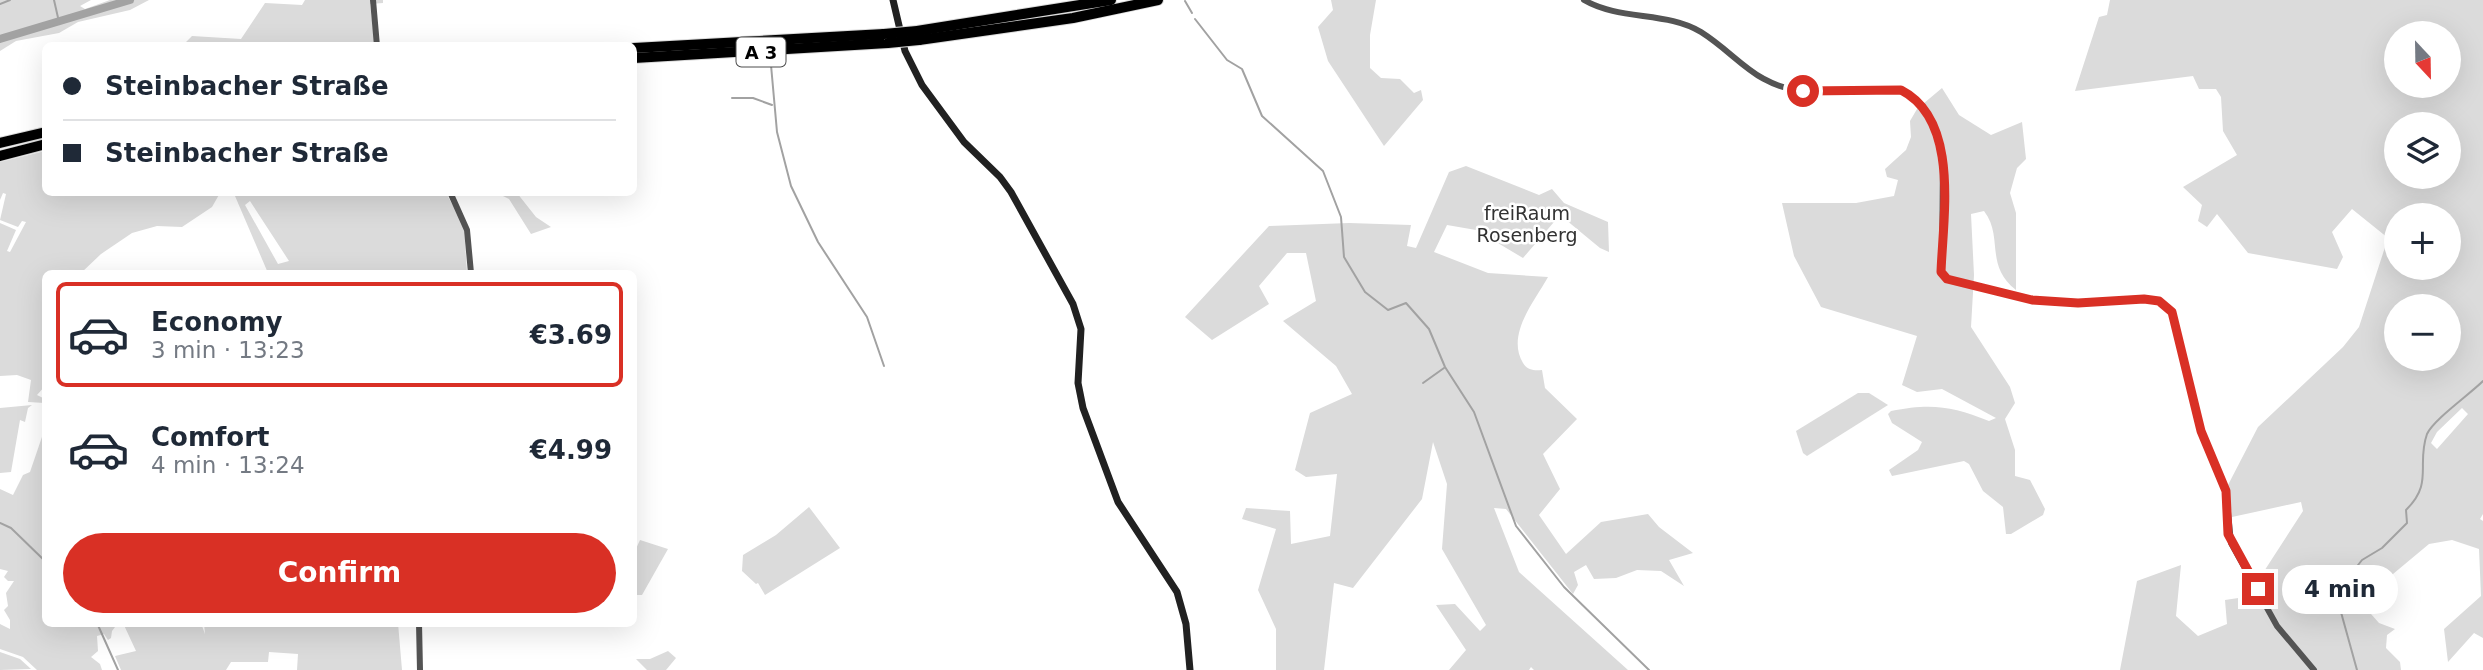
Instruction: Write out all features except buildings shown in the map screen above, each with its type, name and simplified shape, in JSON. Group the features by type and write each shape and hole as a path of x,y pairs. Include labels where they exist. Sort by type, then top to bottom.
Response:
{"highway":[{"name":"A 3","path":"918,35 1111,0"},
{"name":"A 3","path":"637,58 886,39 1073,18 1154,1"},
{"name":"A 3","path":"637,48 886,39"},
{"path":"0,143 42,133"},
{"path":"0,156 42,145"}],"main road":[{"path":"893,0 905,51 922,85 964,142 1006,185 1073,304 1081,329 1078,383 1083,408 1118,502 1177,592 1186,624 1190,670"}],"street":[{"path":"373,0 377,42"},
{"path":"1584,0 1596,7 1632,17 1679,22 1701,32 1737,63 1780,88 1831,93 1901,90 1912,96 1929,116 1940,143 1943,159 1941,272 1947,279 2032,300 2078,303 2144,299 2164,304 2174,321 2201,431 2226,491 2231,543 2277,626 2314,670"},
{"path":"452,196 467,230 471,270"},
{"path":"419,627 420,670"}],"green space":[{"path":"0,0 91,0 80,6 85,9 110,0 149,0 130,10 78,22 59,33 16,41 0,51"},
{"path":"305,0 383,0 383,3 370,4 375,42 186,42 192,36 241,39 265,3 302,5"},
{"path":"1331,0 1376,0 1370,35 1370,68 1381,78 1400,79 1414,93 1421,90 1423,100 1384,146 1328,61 1318,27 1333,10"},
{"path":"2110,0 2483,0 2483,514 2480,519 2483,521 2483,638 2474,633 2448,662 2444,629 2481,596 2479,549 2452,540 2429,544 2381,584 2375,594 2371,614 2379,623 2395,629 2387,635 2386,648 2400,662 2401,670 2120,670 2137,581 2181,565 2176,616 2198,636 2227,624 2225,600 2265,594 2259,579 2303,511 2301,502 2232,517 2228,485 2258,427 2343,347 2359,327 2384,250 2384,280 2461,280 2461,203 2384,203 2384,235 2352,209 2332,232 2343,257 2337,269 2248,253 2217,214 2207,227 2198,221 2202,205 2183,187 2237,155 2223,131 2221,97 2216,89 2199,89 2193,76 2075,91 2099,17 2107,15","holes":["2462,408 2468,414 2437,449 2431,443 2437,432"]},
{"path":"1942,88 1959,115 1991,135 2022,122 2026,159 2017,168 2010,193 2016,213 2016,290 2000,271 1990,221 1984,211 1971,214 1974,275 1971,327 2010,387 2015,403 2005,419 2015,450 2015,476 2030,480 2045,509 2043,515 2011,534 2006,534 2003,507 1983,491 1969,464 1964,461 1892,476 1889,470 1918,450 1922,442 1892,423 1888,414 1891,411 1941,407 1989,421 1996,418 1942,389 1917,392 1902,385 1917,336 1821,307 1794,256 1782,203 1856,203 1894,196 1898,180 1887,177 1885,169 1906,150 1911,137 1910,121 1917,109"},
{"path":"42,152 42,196 218,196 212,207 182,227 157,226 132,233 101,254 84,270 42,270 42,389 37,395 42,398 42,403 28,402 31,380 17,375 0,376 0,223 16,230 7,251 10,252 26,222 22,221 18,227 0,220 6,194 3,193 0,200 0,162"},
{"name":"freiRaum Rosenberg","path":"1466,166 1539,195 1552,189 1564,203 1608,222 1609,252 1600,248 1560,215 1523,258 1476,230 1447,225 1434,252 1488,273 1548,277 1524,319 1518,341 1519,352 1527,367 1542,370 1545,388 1577,419 1543,454 1560,489 1539,515 1566,554 1601,522 1648,514 1659,527 1693,553 1669,560 1684,586 1661,571 1637,570 1616,578 1594,579 1586,565 1574,572 1578,585 1573,594 1506,509 1494,508 1519,572 1628,670 1534,670 1531,667 1529,670 1449,670 1466,650 1436,605 1455,604 1480,631 1486,625 1442,549 1447,484 1433,442 1422,499 1353,588 1334,583 1324,670 1276,670 1276,629 1258,590 1276,529 1242,519 1246,508 1290,511 1291,544 1330,536 1337,474 1306,477 1295,470 1310,413 1352,394 1336,366 1283,321 1316,301 1306,253 1287,253 1259,286 1269,304 1212,340 1185,317 1269,226 1349,223 1411,225 1407,246 1416,248 1449,172"},
{"path":"235,196 448,196 464,226 467,270 267,270","holes":["250,201 289,261 278,264 245,205"]},
{"path":"503,196 519,196 536,217 551,227 531,234 509,199"},
{"path":"1858,393 1869,393 1888,405 1807,456 1803,453 1796,431"},
{"path":"32,405 28,408 25,422 20,420 11,472 0,473 0,408"},
{"path":"42,437 42,627 115,627 108,640 104,634 97,636 98,651 91,657 100,664 102,670 37,670 23,657 0,649 0,624 10,629 10,620 4,610 8,606 6,593 14,581 8,581 4,577 8,571 0,569 0,489 13,495 23,475 30,472"},
{"path":"809,507 840,548 765,595 758,583 742,571 743,555 776,535"},
{"path":"640,540 668,549 642,595 637,595 637,546"},
{"path":"125,627 202,627 205,634 204,627 398,627 402,670 297,670 298,654 269,652 268,662 231,662 226,670 121,670 115,656 136,651"},
{"path":"668,651 676,658 666,670 647,670 636,659 650,659"},
{"path":"0,652 20,659 31,669 0,670"}],"waterway":[{"path":"0,4 10,0"},
{"path":"54,0 59,22"},
{"path":"0,39 130,0"},
{"path":"1185,1 1192,13"},
{"path":"1195,19 1227,60 1242,69 1262,116 1323,171 1341,217 1344,257 1365,292 1388,310 1406,303 1429,329 1445,367 1474,412 1516,526 1564,587 1649,670"},
{"path":"771,65 777,132 791,186 818,242 867,317 884,366"},
{"path":"732,98 753,98 772,105"},
{"path":"1423,383 1444,368"},
{"path":"2357,670 2339,605 2347,579 2362,560 2382,548 2407,523 2406,510 2420,491 2427,434 2444,415 2483,381"},
{"path":"0,523 11,528 42,558"},
{"path":"99,627 118,670"}],"route":[{"path":"1803,91 1831,93 1901,90 1912,96 1929,116 1940,143 1943,159 1941,272 1947,279 2032,300 2078,303 2144,299 2159,301 2172,312 2201,431 2226,491 2228,534 2237,555 2258,589"}]}
